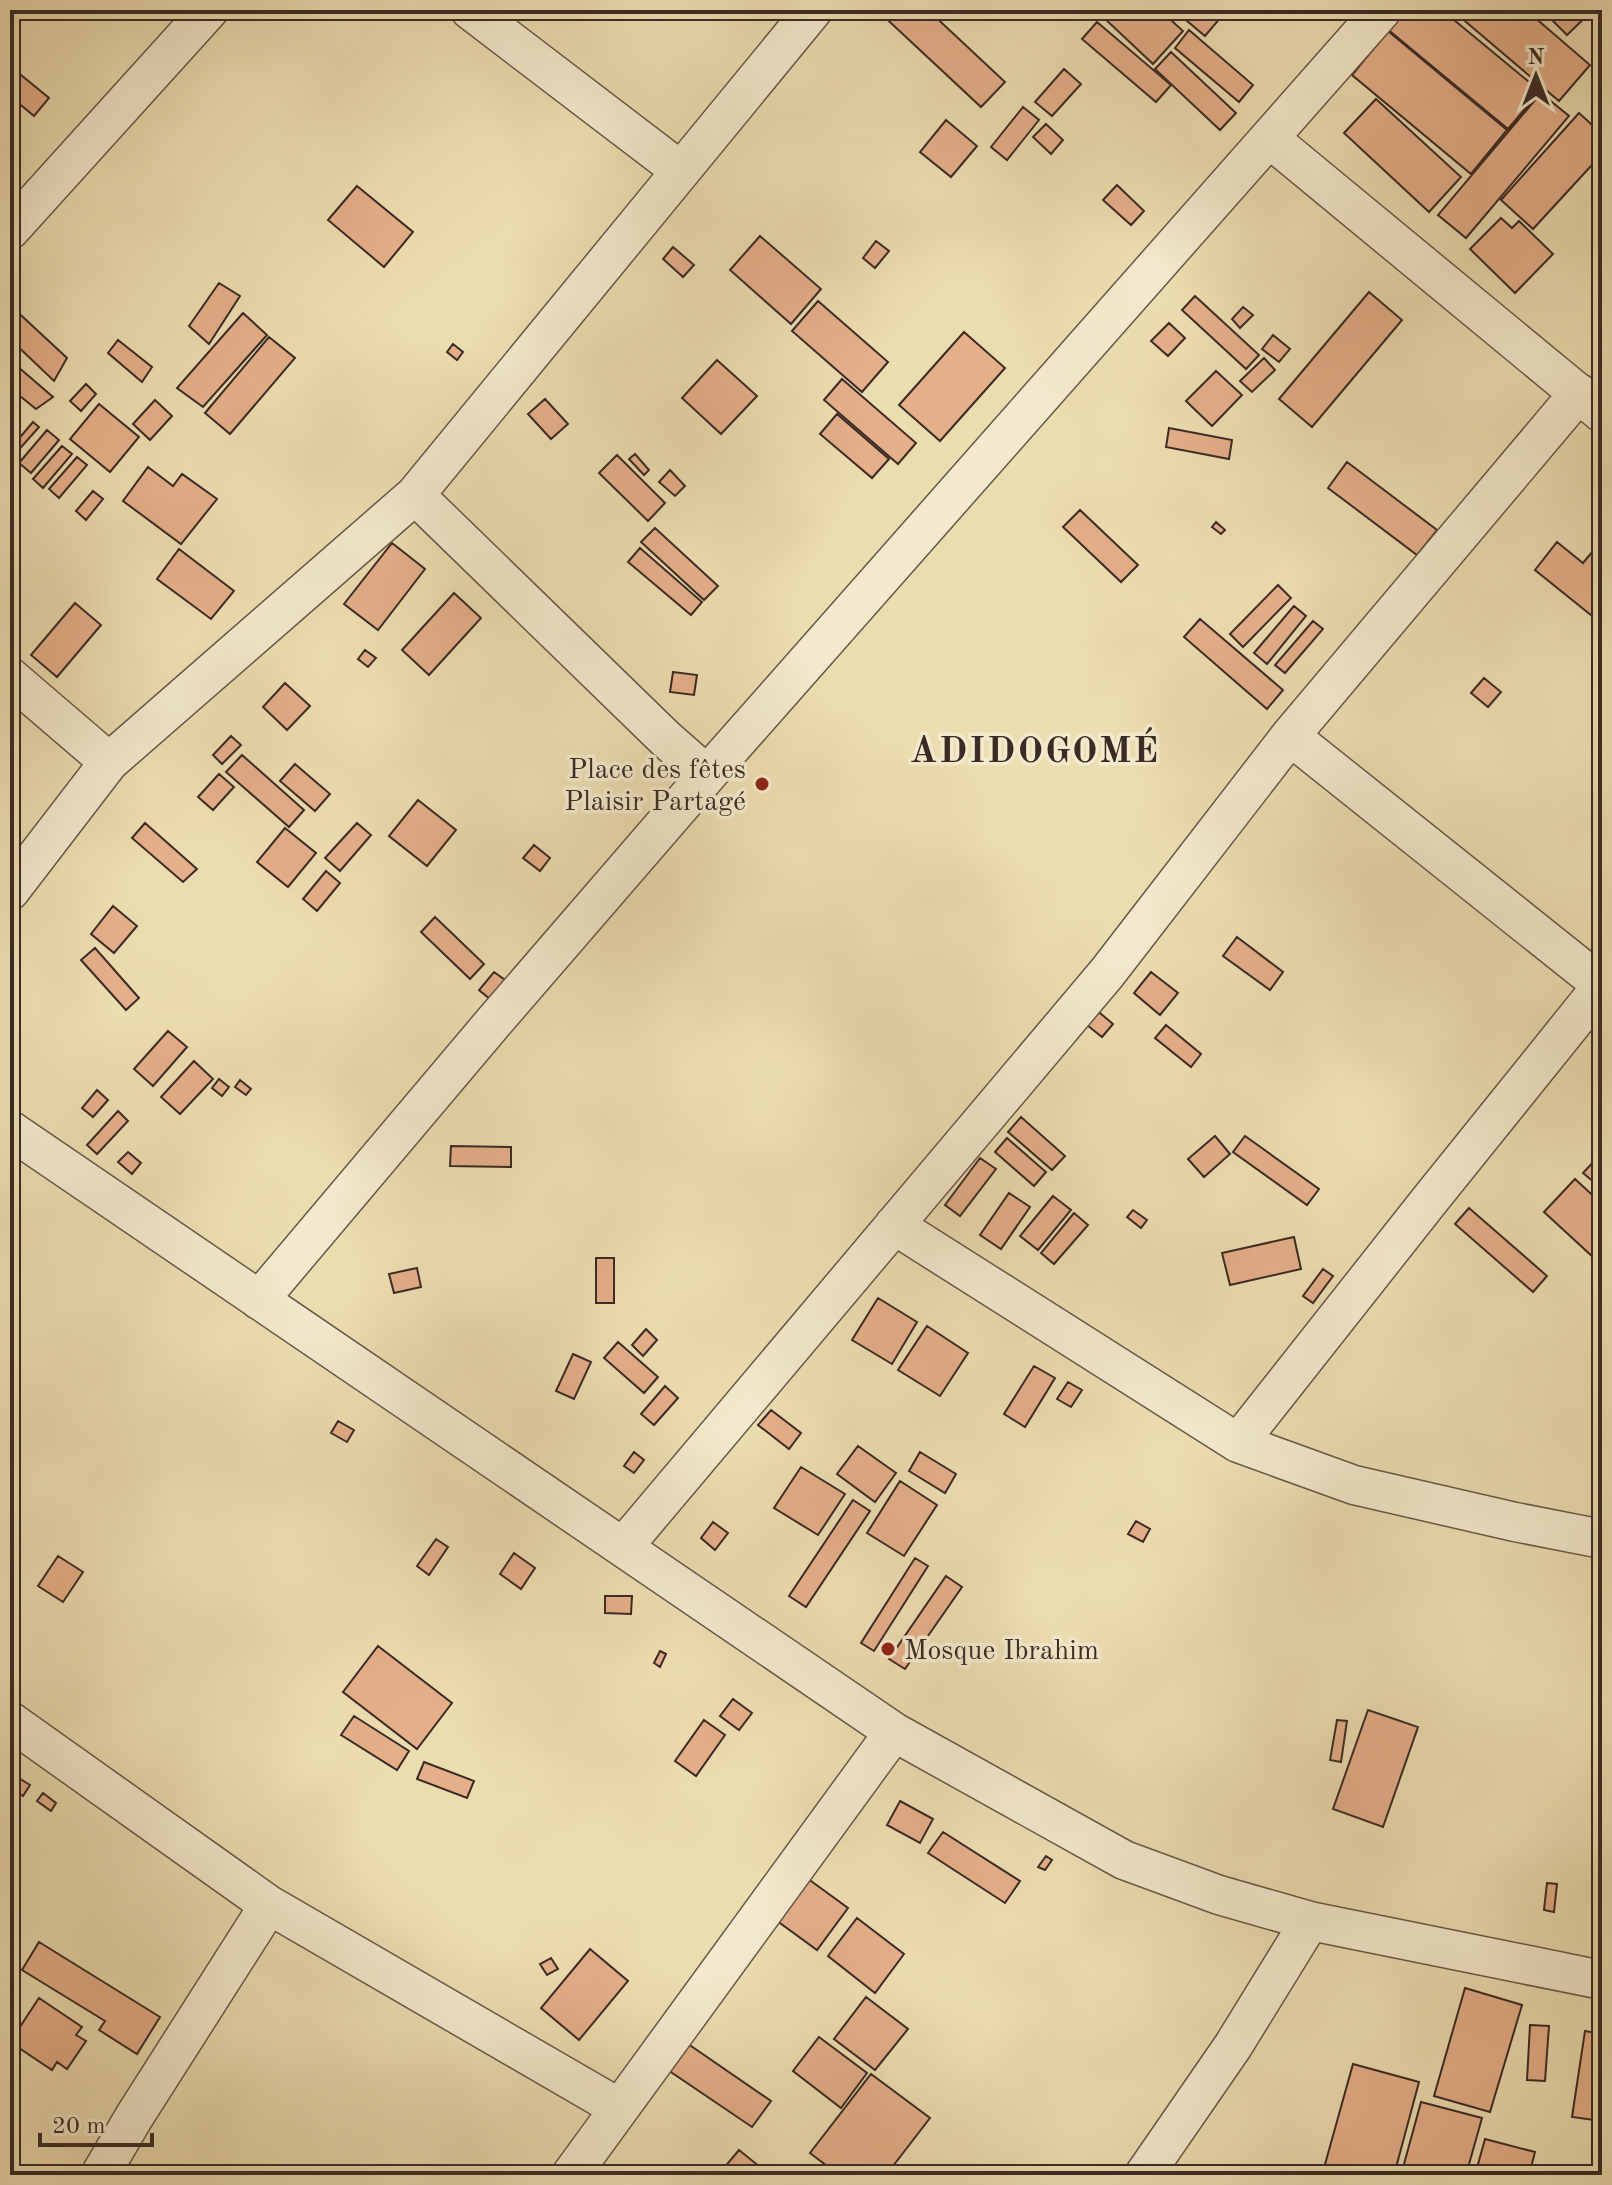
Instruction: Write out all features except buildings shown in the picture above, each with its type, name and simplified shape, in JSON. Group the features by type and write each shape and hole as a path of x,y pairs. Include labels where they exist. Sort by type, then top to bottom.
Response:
{"street":[{"path":"10,230 209,10"},
{"path":"470,10 681,171"},
{"path":"10,891 109,762 415,495 813,10"},
{"path":"259,1300 707,775 1382,10"},
{"path":"623,1547 1107,973 1290,736 1590,403 1269,138"},
{"path":"415,495 707,775"},
{"path":"10,677 109,762"},
{"path":"1238,1443 1602,985 1290,736"},
{"path":"10,1130 894,1732 1124,1860 1219,1895 1310,1921 1602,1980"},
{"path":"894,1225 1238,1443 1354,1485 1602,1539"},
{"path":"10,1721 269,1905 619,2108"},
{"path":"571,2175 894,1732"},
{"path":"100,2175 269,1905"},
{"path":"1144,2175 1233,2046 1310,1921"}],"place":[{"name":"Place des fêtes Plaisir Partagé","path":"762,784"},
{"name":"Mosque Ibrahim","path":"888,1649"}],"district":[{"name":"ADIDOGOMÉ","path":"1035,749"}]}
